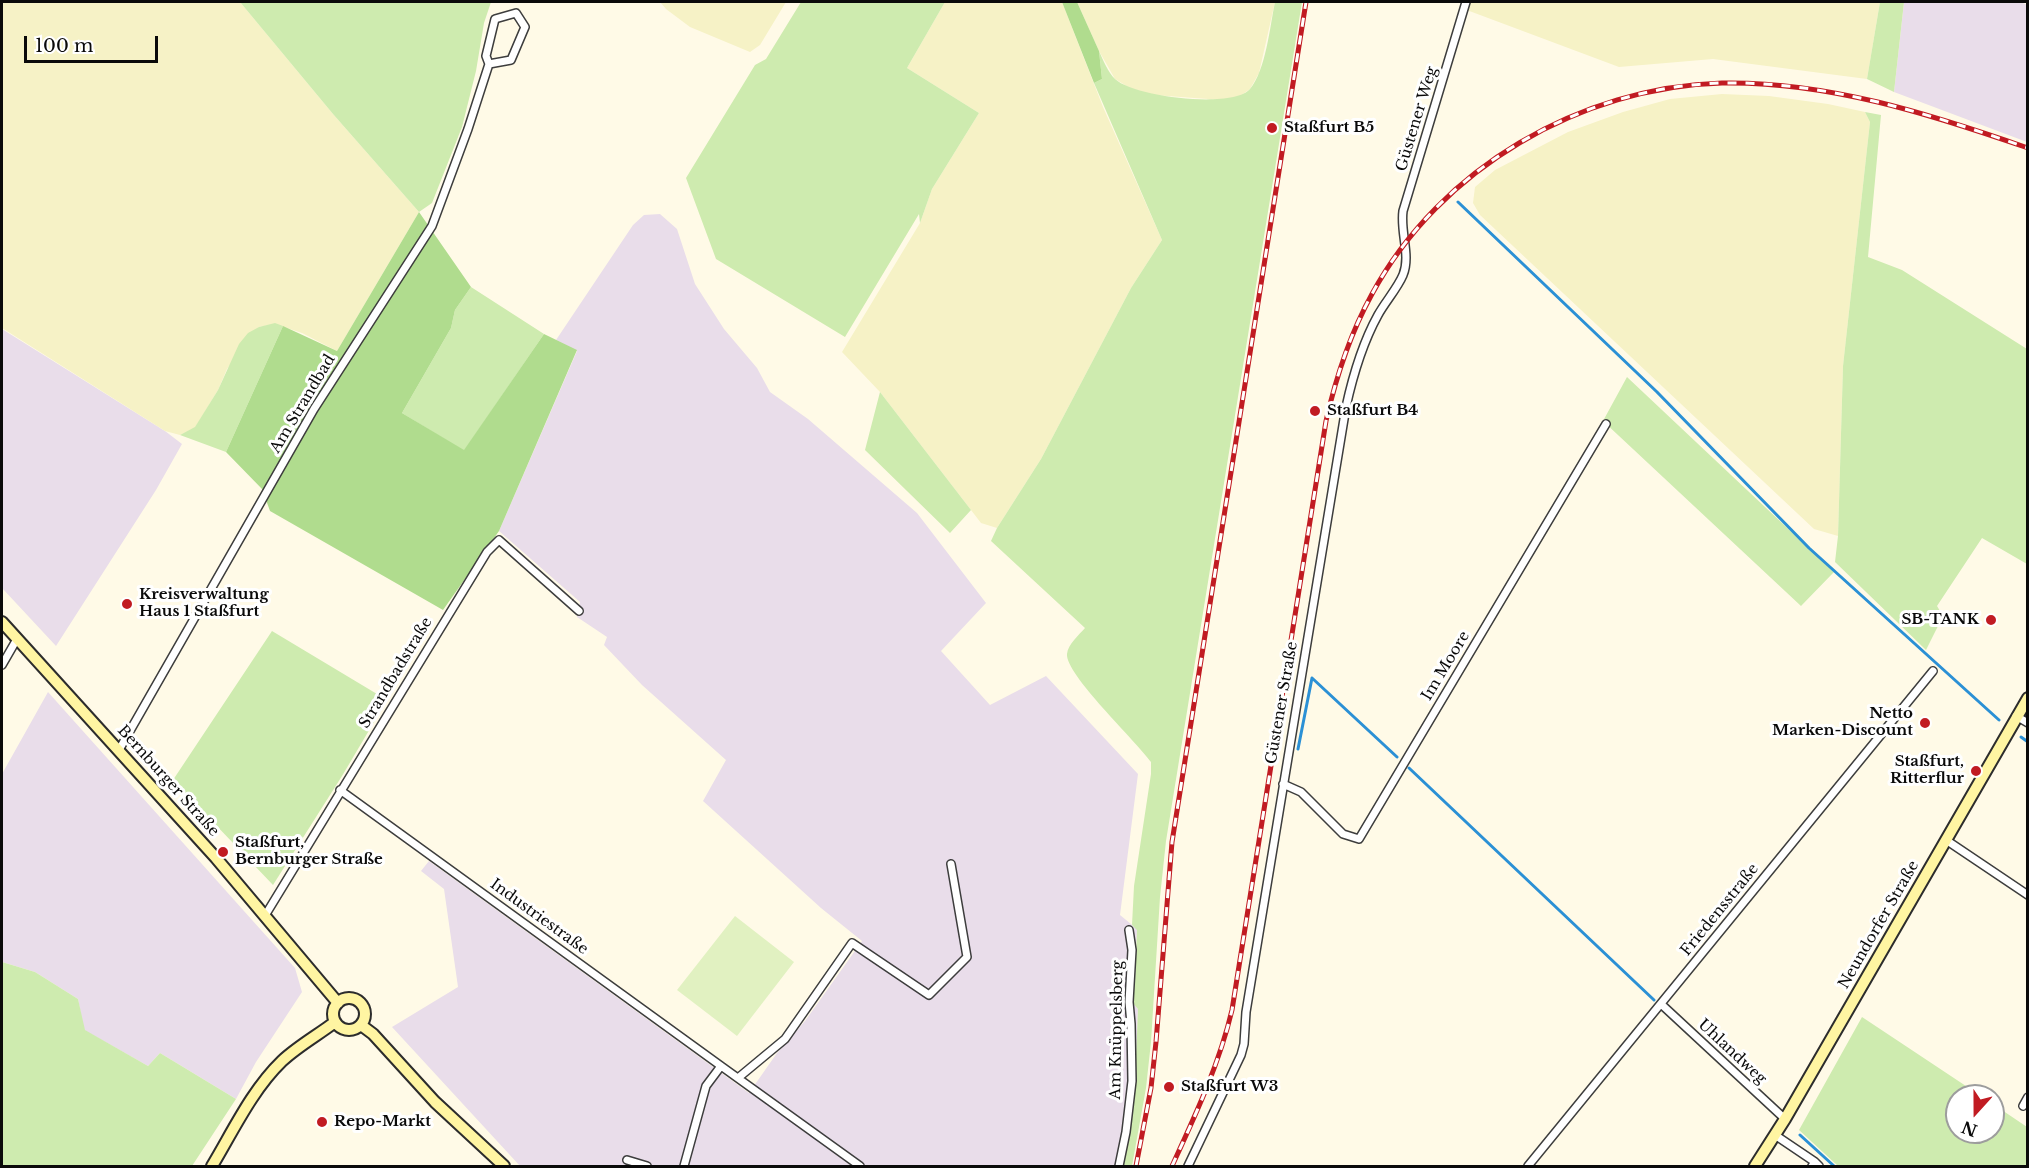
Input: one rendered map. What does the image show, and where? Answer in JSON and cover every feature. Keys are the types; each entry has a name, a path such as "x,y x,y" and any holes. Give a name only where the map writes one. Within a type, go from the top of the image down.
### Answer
{"main road":[{"name":"Bernburger Straße","path":"2,622 266,914 338,1003"},
{"name":"Neundorfer Straße","path":"1755,1167 2028,698"},
{"path":"352,999 361,1004 364,1012 361,1025 347,1030 342,1029 335,1022 333,1010 338,1003 352,999"},
{"path":"212,1167 272,1072 283,1060 335,1022"},
{"path":"361,1025 373,1034 435,1102 504,1167"}],"street":[{"name":"Güstener Weg","path":"1405,244 1401,225 1403,211 1466,2"},
{"name":"Am Strandbad","path":"119,750 314,410 432,226 489,64 486,56 495,19 516,14 525,27 511,60 489,64"},
{"name":"Güstener Straße","path":"1188,1167 1241,1055 1247,1000 1282,784 1346,407 1354,372 1364,344 1378,315 1402,277 1406,262 1405,244"},
{"name":"Im Moore","path":"1282,784 1301,792 1343,834 1359,839 1606,424"},
{"name":"Strandbadstraße","path":"266,914 480,561 499,540 579,611"},
{"path":"2,665 17,639"},
{"name":"Friedensstraße","path":"1528,1167 1933,670"},
{"path":"2016,716 2028,723"},
{"name":"Industriestraße","path":"340,790 860,1167"},
{"path":"1946,840 2028,895"},
{"path":"738,1078 785,1039 852,943 929,995 967,957 951,864"},
{"name":"Am Knüppelsberg","path":"1119,1167 1132,1081 1129,1002 1132,950 1129,930"},
{"name":"Uhlandweg","path":"1661,1004 1785,1119"},
{"path":"684,1167 706,1086 721,1066"},
{"path":"2023,1106 2028,1097"},
{"path":"1775,1136 1815,1165"},
{"path":"627,1160 647,1167"}],"shaded area":[{"path":"2,2 240,2 333,114 419,212 337,351 302,333 275,324 259,327 227,369 218,390 195,428 180,435 165,431 2,328"},
{"path":"660,2 786,2 760,45 750,52 690,27"},
{"path":"945,2 1062,2 1103,107 1162,240 1131,288 1041,459 997,528 981,523 880,392 842,352 920,223 932,189 979,113 907,68"},
{"path":"1077,2 1275,2 1259,73 1250,89 1239,97 1222,100 1153,95 1130,88 1115,79 1099,51"},
{"path":"1466,2 1880,2 1867,79 1713,59 1619,67 1464,9"},
{"path":"1904,2 2021,2 2027,5 2027,142 1894,92"},
{"path":"1722,94 1769,96 1828,104 1865,112 1870,122 1843,366 1838,536 1814,529 1480,215 1473,203 1475,187 1495,170 1568,132 1623,112 1670,99"},
{"path":"660,214 677,229 695,284 724,329 757,368 770,392 808,419 917,513 986,603 941,651 990,705 1046,676 1138,774 1120,915 1137,929 1135,985 1131,1001 1138,1009 1136,1081 1131,1131 1123,1166 520,1166 392,1027 458,987 444,889 421,871 429,861 749,1093 777,1053 805,1021 862,941 821,908 703,801 726,760 642,685 604,645 607,637 577,617 580,602 499,531 577,351 556,340 633,225 644,215"},
{"path":"2,329 165,431 182,444 156,490 56,646 2,588"},
{"path":"48,692 295,968 302,992 256,1062 236,1099 160,1053 148,1066 84,1030 78,999 35,972 2,962 2,774"}],"green space":[{"path":"240,2 491,2 484,23 476,71 462,127 432,203 419,212 333,114"},
{"path":"801,2 945,2 907,68 979,113 932,189 920,223 919,214 845,337 716,259 686,178 755,65 766,59"},
{"path":"1062,2 1077,2 1099,51 1102,79 1094,83"},
{"path":"1275,2 1302,2 1166,841 1146,1088 1132,1166 1123,1166 1132,1107 1138,1009 1131,1001 1135,985 1137,930 1132,925 1134,886 1151,762 1089,692 1069,664 1067,654 1069,647 1085,628 991,541 1041,459 1131,288 1162,240 1094,83 1102,79 1099,51 1115,79 1142,91 1205,99 1240,95 1250,89 1260,71"},
{"path":"1880,2 1904,2 1894,92 1867,79"},
{"path":"1865,112 1881,115 1868,257 1902,270 2027,349 2027,564 1982,538 1937,606 1943,616 1926,650 1835,562 1838,536 1843,366 1870,122"},
{"path":"419,212 471,287 455,310 451,328 402,413 464,450 544,334 577,350 499,531 443,610 270,511 262,489 226,452 283,326 337,351"},
{"path":"471,287 544,334 464,451 402,413 451,328 455,310"},
{"path":"275,323 283,326 226,452 180,435 195,427 218,390 239,344 248,333 259,327"},
{"path":"1627,377 1834,572 1801,606 1603,421"},
{"path":"880,392 971,510 950,533 865,450"},
{"path":"272,631 387,700 273,885 173,780"},
{"path":"735,916 794,962 737,1036 677,990"},
{"path":"2,962 35,972 78,999 85,1030 148,1066 160,1053 236,1099 192,1166 2,1166"},
{"path":"1862,1017 1963,1084 1945,1084 1945,1144 2005,1144 2005,1112 2027,1127 2027,1166 1838,1166 1799,1130"}],"waterway":[{"path":"1458,202 1657,392 1809,548 1999,720"},
{"path":"1298,749 1312,678 1397,757"},
{"path":"2021,737 2028,742"},
{"path":"1409,768 1654,1000"},
{"path":"1800,1135 1834,1166"}],"railway":[{"path":"1136,1166 1151,1088 1172,842 1306,2"},
{"path":"1172,1166 1198,1109 1232,1010 1326,421 1344,356 1357,325 1372,294 1401,249 1436,208 1475,173 1520,143 1567,118 1617,100 1669,88 1722,83 1761,84 1839,94 1916,112 2028,148"}],"place":[{"name":"Staßfurt B5","path":"1272,128"},
{"name":"Staßfurt B4","path":"1315,411"},
{"name":"Kreisverwaltung Haus 1 Staßfurt","path":"127,604"},
{"name":"SB-TANK","path":"1991,620"},
{"name":"Netto Marken-Discount","path":"1925,723"},
{"name":"Staßfurt, Ritterflur","path":"1976,771"},
{"name":"Staßfurt, Bernburger Straße","path":"223,852"},
{"name":"Staßfurt W3","path":"1169,1087"},
{"name":"Repo-Markt","path":"322,1122"}]}
